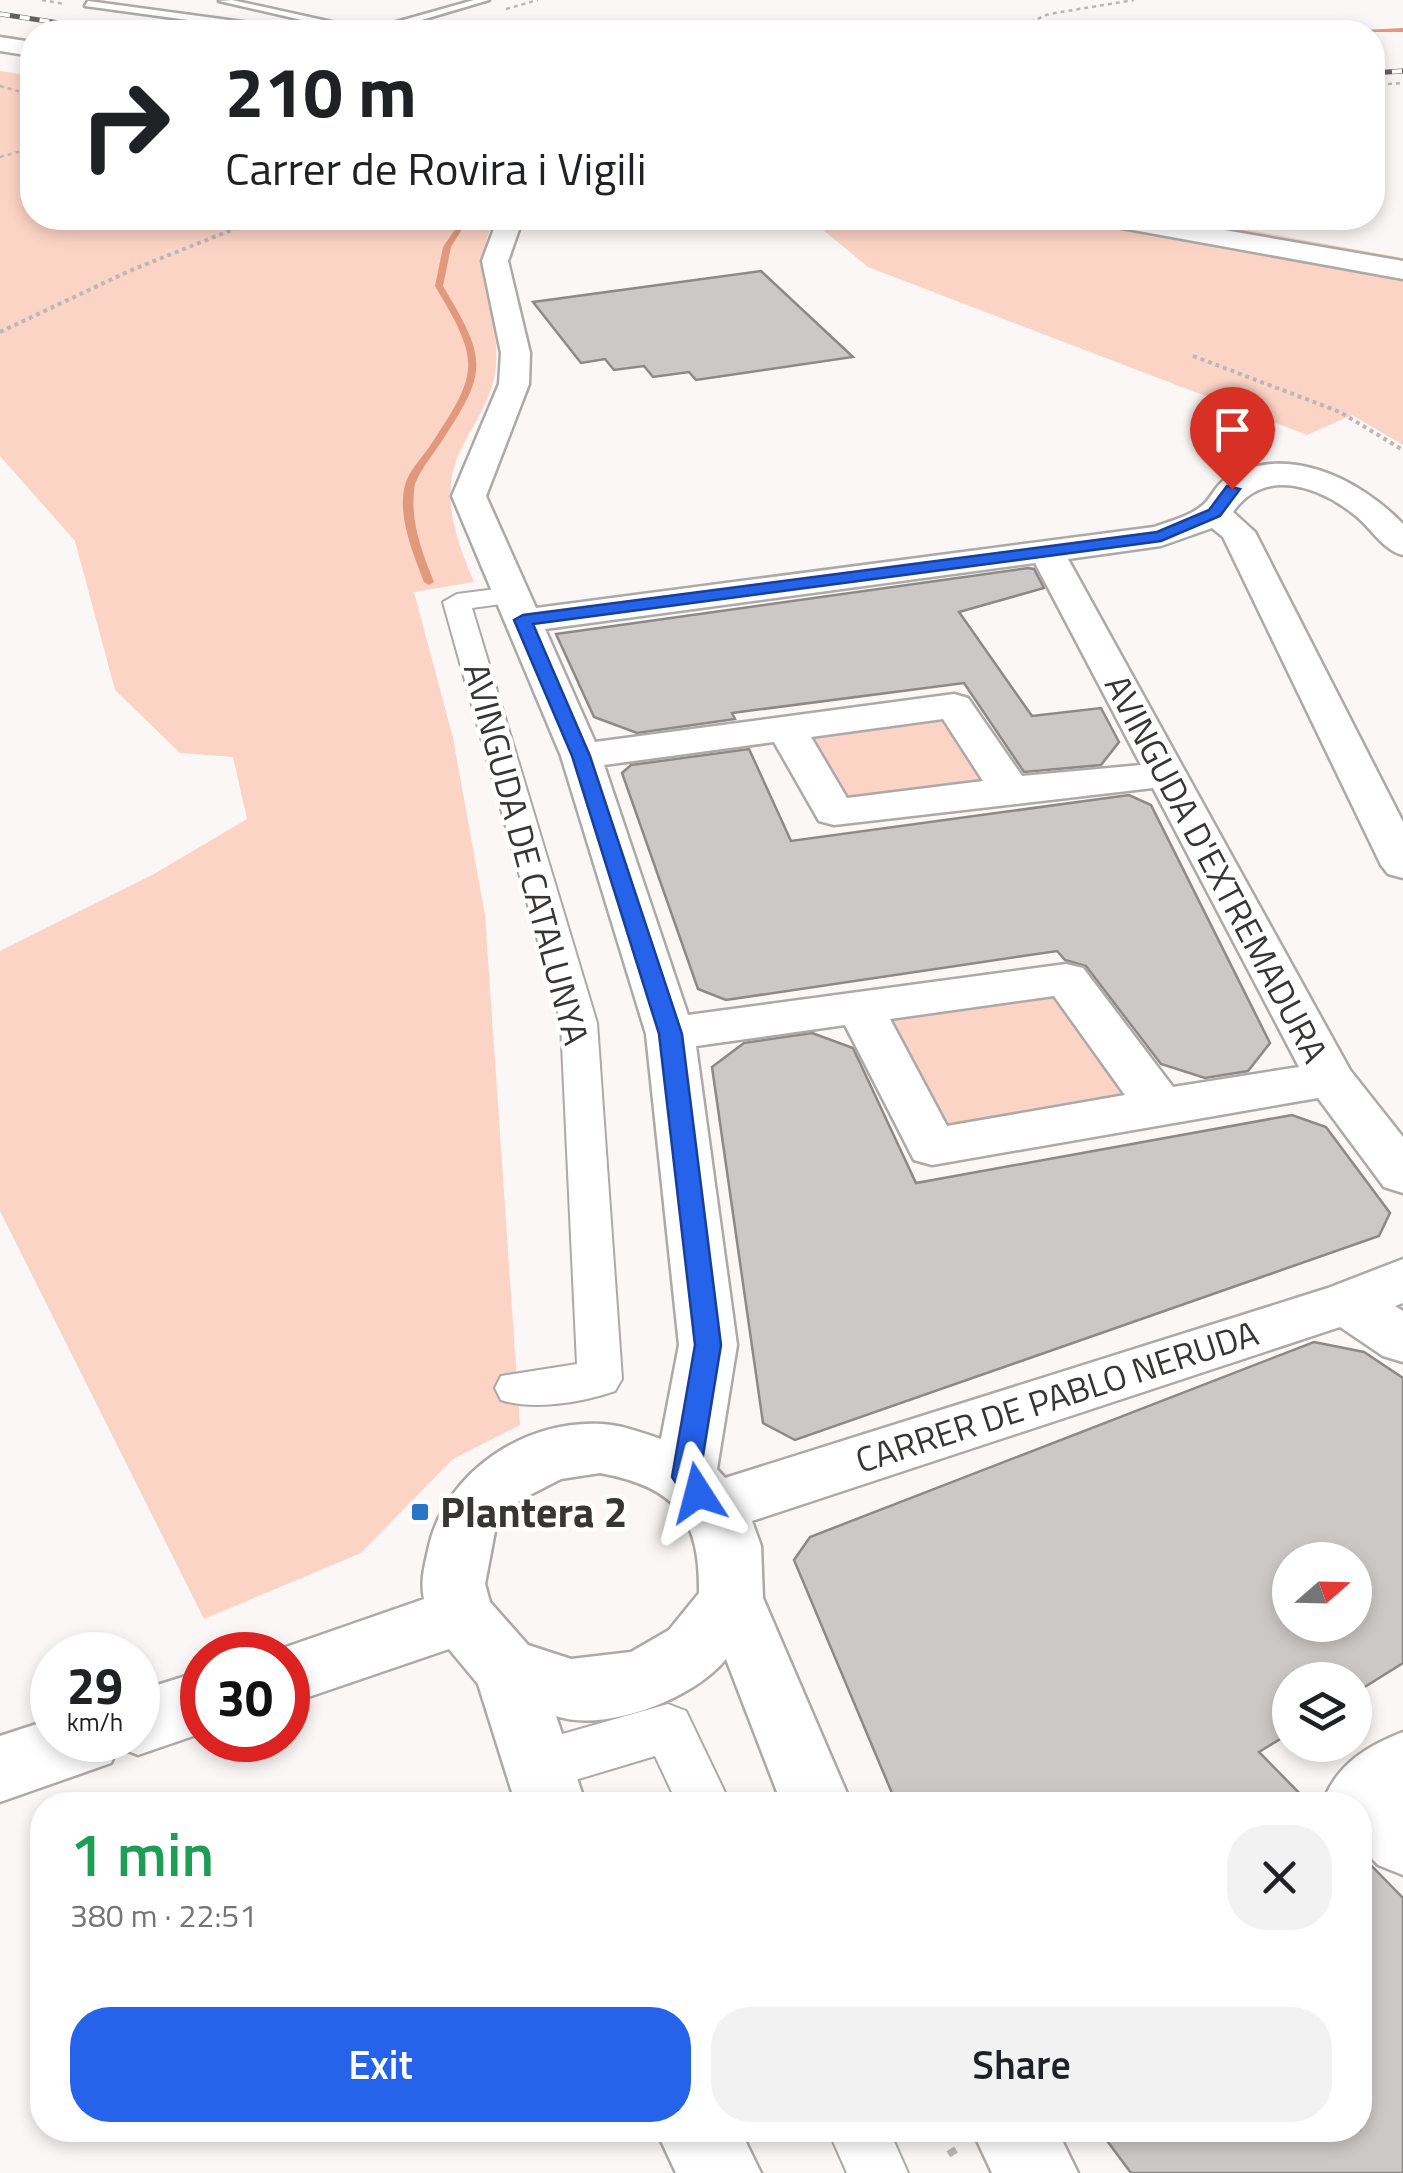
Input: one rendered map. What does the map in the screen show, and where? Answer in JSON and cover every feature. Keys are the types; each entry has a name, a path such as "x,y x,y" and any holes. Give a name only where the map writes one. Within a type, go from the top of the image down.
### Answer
{"street":[{"name":"AVINGUDA DE CATALUNYA","path":"506,230 495,261 515,332 516,370 508,411 482,458 469,496 581,756 670,1034 708,1345 698,1493"},
{"path":"1179,230 1403,270"},
{"path":"518,608 1047,552 1161,536 1214,513 1232,489 1264,475 1325,480 1360,498 1403,545"},
{"path":"1214,513 1238,532 1403,865"},
{"name":"AVINGUDA D'EXTREMADURA","path":"1047,552 1330,1079 1403,1174"},
{"name":"AVINGUDA DE CATALUNYA","path":"517,1388 600,1379 579,1023 457,602 518,608"},
{"path":"581,756 954,706 1010,790"},
{"path":"786,729 834,812 1164,774"},
{"path":"670,1034 1066,979 1160,1106"},
{"path":"860,1010 932,1146 1330,1079"},
{"name":"CARRER DE PABLO NERUDA","path":"698,1493 1346,1303 1403,1280"},
{"path":"1346,1303 1403,1340"},
{"path":"542,1781 506,1668 461,1616 453,1584 466,1522 498,1482 551,1455 600,1448 638,1453 698,1493 728,1538 731,1602 752,1641 812,1792"},
{"path":"506,1668 571,1690 642,1682 692,1650 731,1602"},
{"path":"310,1667 461,1616"},
{"path":"542,1781 552,1762 668,1728 698,1792"},
{"path":"0,1769 30,1759"},
{"path":"1367,1792 1403,1765"},
{"path":"1372,1809 1403,1840"},
{"path":"703,2142 720,2173"},
{"path":"864,2142 878,2173"},
{"path":"1019,2142 1038,2173"}],"lane":[{"path":"170,16 225,0 314,20"},
{"path":"412,20 484,0"},
{"path":"88,4 201,20"}],"path":[{"path":"1035,20 1049,14 1134,0"},
{"path":"0,332 127,272 231,230"},
{"path":"1193,356 1340,412 1403,450"}],"shaded area":[{"path":"0,71 20,74 20,230 491,230 484,273 496,346 494,379 458,456 451,488 453,521 474,582 414,592 453,738 485,915 520,1425 453,1459 361,1553 204,1619 0,1211 0,951 154,874 247,819 233,757 180,753 115,690 75,541 0,456"},
{"path":"823,230 1249,230 1403,258 1403,445 1352,415 1307,435 868,267"},
{"path":"958,712 1010,790 837,814 786,729"},
{"path":"1066,979 1160,1106 932,1147 861,1010"}],"building":[{"path":"761,271 853,357 696,380 689,372 653,377 644,366 614,370 605,359 581,363 533,302"},
{"path":"1034,569 1044,588 959,612 1032,716 1101,708 1119,742 1101,765 1024,772 964,683 732,713 735,719 637,733 594,717 556,634"},
{"path":"749,749 791,841 1129,795 1151,805 1270,1043 1248,1071 1205,1078 1161,1064 1086,966 1065,960 1057,951 726,1000 698,989 622,773 631,765"},
{"path":"812,1033 853,1048 916,1183 1292,1115 1326,1127 1390,1213 1379,1236 795,1440 763,1423 712,1067 744,1043"},
{"path":"1314,1342 1364,1352 1403,1378 1403,1663 1372,1682 1372,1662 1272,1662 1272,1744 1259,1752 1298,1792 892,1792 794,1560 810,1537"},
{"path":"1372,1866 1403,1898 1403,2173 1131,2173 1108,2142 1372,2142"}],"waterway":[{"path":"1385,31 1403,30"},
{"path":"429,582 412,534 408,496 414,476 461,405 473,371 467,336 439,286 447,247 458,230"}],"railway":[{"path":"0,14 39,20"},
{"path":"1385,72 1403,71"}],"place":[{"name":"Plantera 2","path":"420,1512"}],"route":[{"path":"698,1493 686,1477 708,1345 670,1034 581,756 523,620 1161,536 1214,513 1232,489"}]}
